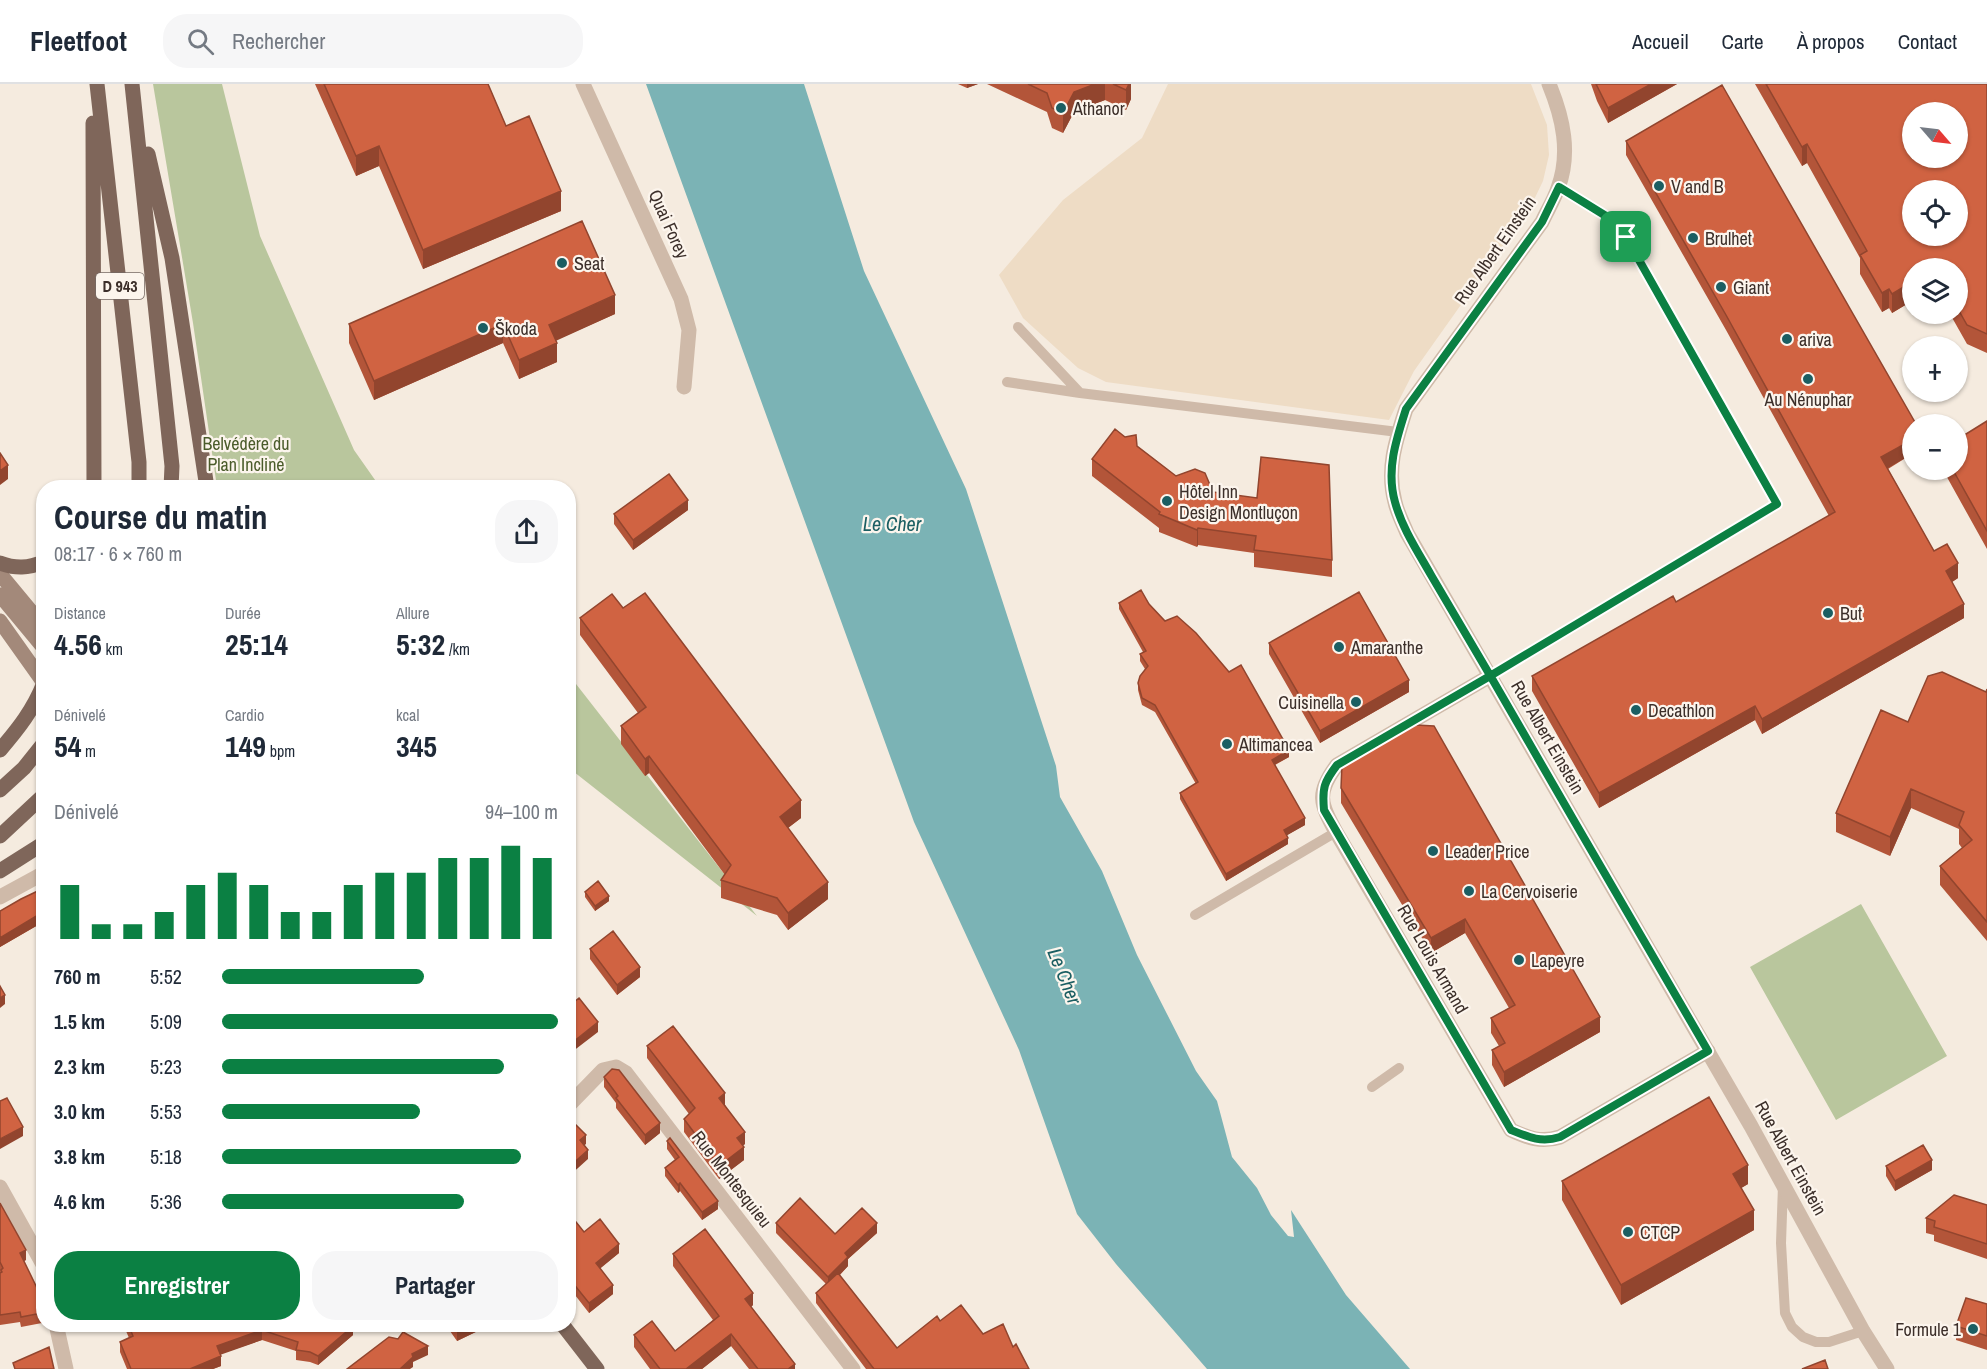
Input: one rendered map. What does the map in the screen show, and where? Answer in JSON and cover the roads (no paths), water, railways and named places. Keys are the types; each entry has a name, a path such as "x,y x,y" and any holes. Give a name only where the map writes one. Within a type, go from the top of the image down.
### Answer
{"main road":[{"path":"94,84 94,480"},
{"name":"D 943","path":"94,84 139,462 139,480"},
{"path":"132,87 172,258 206,480"},
{"name":"D 943","path":"132,87 172,466 171,480"},
{"path":"0,563 14,568 36,565"},
{"path":"0,574 36,617"},
{"path":"0,595 36,638"},
{"path":"0,621 36,672"},
{"path":"0,750 36,708"},
{"path":"0,790 24,768 36,753"},
{"path":"0,836 36,802"},
{"path":"0,872 36,848"},
{"path":"568,1332 597,1369"}],"street":[{"name":"Quai Forey","path":"584,84 681,299 689,330 684,387"},
{"name":"Rue Albert Einstein","path":"1549,84 1564,128 1565,156 1559,187 1542,222 1406,409 1395,442 1390,472 1395,502 1407,533 1708,1051 1887,1369"},
{"name":"Rue Louis Armand","path":"1490,676 1337,765 1326,779 1322,792 1324,810 1336,832 1511,1130 1528,1138 1547,1141 1560,1137 1708,1051"},
{"path":"0,897 36,877"},
{"name":"Rue Montesquieu","path":"576,1098 603,1070 615,1067 626,1073 853,1369"},
{"path":"0,1186 36,1251"},
{"path":"58,1332 66,1369"}],"lane":[{"path":"1490,676 1777,504 1626,237 1606,216 1559,187"},
{"path":"1018,327 1080,393"},
{"path":"1007,382 1398,432"},
{"path":"1195,915 1336,832"},
{"path":"1372,1087 1399,1068"},
{"path":"1783,1185 1781,1243 1785,1313 1792,1327 1803,1337 1816,1342 1829,1342 1863,1330"}],"water":[{"name":"Le Cher","path":"646,84 804,84 864,271 966,489 1056,766 1060,797 1102,871 1137,955 1196,1071 1217,1101 1232,1157 1257,1188 1271,1215 1288,1236 1294,1237 1291,1210 1346,1295 1410,1369 1207,1369 1116,1264 1077,1214 1019,1050 914,822"}],"place":[{"name":"Athanor","path":"1061,108"},
{"name":"V and B","path":"1659,186"},
{"name":"Brulhet","path":"1693,238"},
{"name":"Seat","path":"562,263"},
{"name":"Giant","path":"1721,287"},
{"name":"Škoda","path":"483,328"},
{"name":"ariva","path":"1787,339"},
{"name":"Au Nénuphar","path":"1808,379"},
{"name":"Hôtel Inn Design Montluçon","path":"1167,501"},
{"name":"But","path":"1828,613"},
{"name":"Amaranthe","path":"1339,647"},
{"name":"Cuisinella","path":"1356,702"},
{"name":"Decathlon","path":"1636,710"},
{"name":"Altimancea","path":"1227,744"},
{"name":"Leader Price","path":"1433,851"},
{"name":"La Cervoiserie","path":"1469,891"},
{"name":"Lapeyre","path":"1519,960"},
{"name":"CTCP","path":"1628,1232"},
{"name":"Formule 1","path":"1973,1329"}],"park label":[{"name":"Belvédère du Plan Incliné","path":"246,454"}]}
